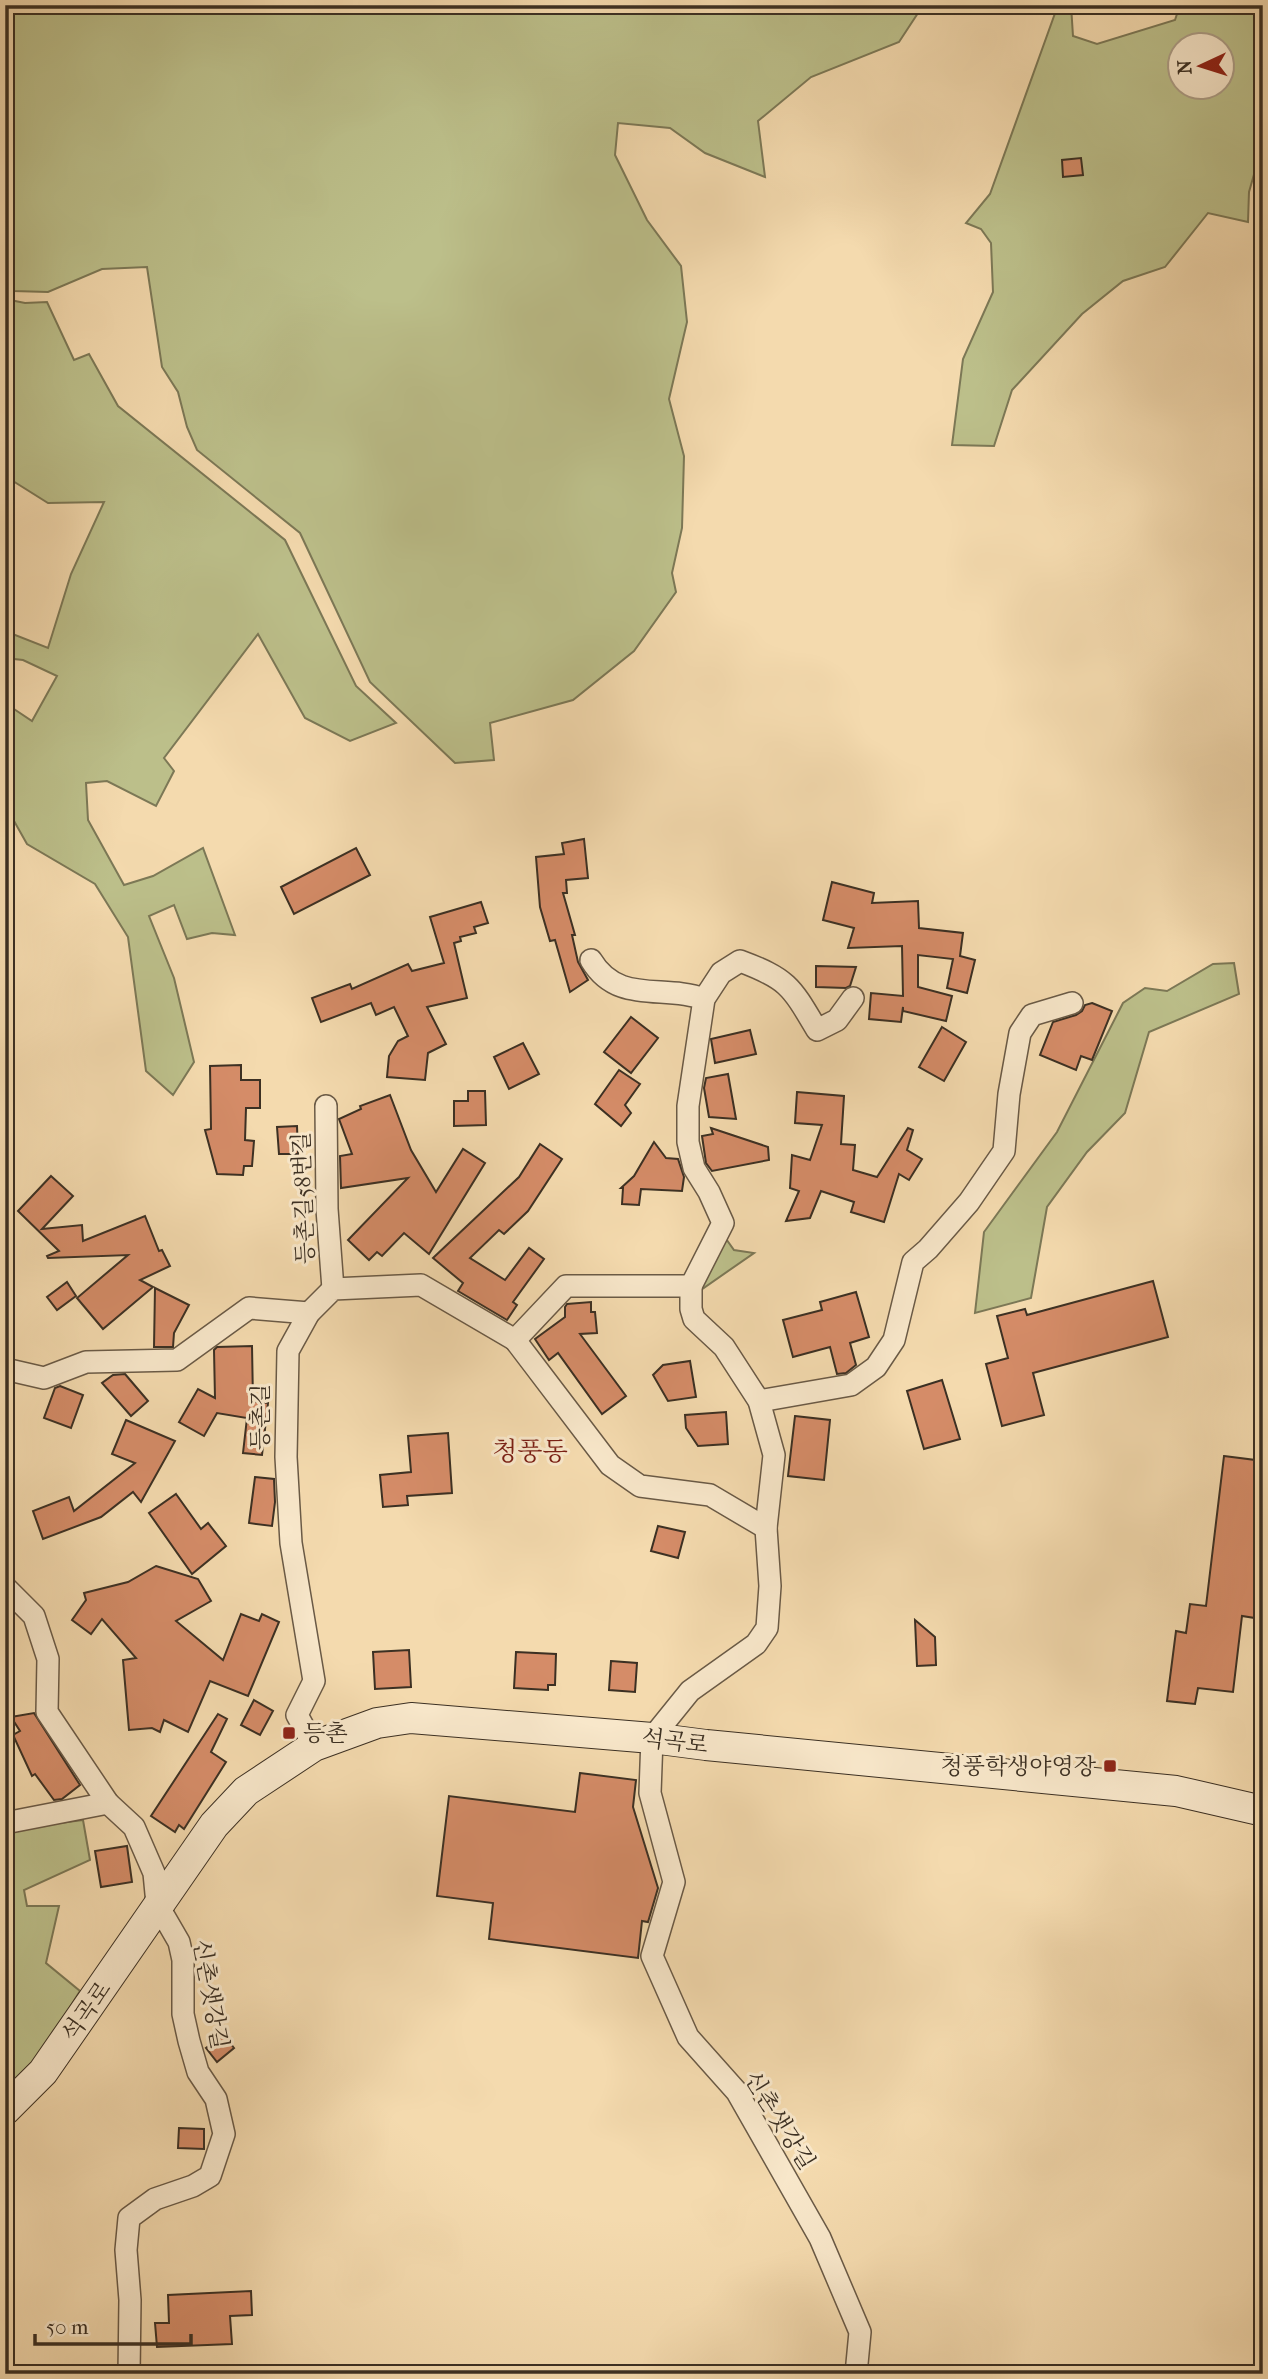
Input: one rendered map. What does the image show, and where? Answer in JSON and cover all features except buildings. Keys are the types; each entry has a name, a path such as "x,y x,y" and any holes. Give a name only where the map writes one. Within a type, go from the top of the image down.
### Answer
{"street":[{"path":"591,960 599,973 622,988 644,992 687,993 704,999"},
{"path":"652,1738 690,1690 756,1644 766,1628 770,1586 766,1528 774,1455 759,1401 723,1348 694,1319 691,1309 691,1286 723,1223 694,1168 688,1142 688,1106 704,999 721,973 740,961 774,974 795,993 817,1030 838,1020 853,998"},
{"path":"759,1401 851,1385 876,1367 894,1340 913,1262 969,1202 1004,1151 1009,1094 1020,1033 1032,1015 1072,1003"},
{"name":"등촌길58번길","path":"326,1106 327,1209 333,1289"},
{"path":"333,1289 422,1285 515,1340 610,1465 640,1486 710,1495 766,1528"},
{"path":"515,1340 566,1286 691,1286"},
{"name":"등촌길","path":"314,1746 297,1715 314,1681 290,1543 286,1432 288,1350 309,1313 333,1289"},
{"path":"5,1369 44,1378 86,1362 177,1360 249,1308 309,1313"},
{"path":"5,1587 34,1616 48,1659 47,1712 108,1803 134,1827 154,1873 157,1904"},
{"name":"석곡로","path":"5,2110 43,2072 214,1825 246,1791 314,1746 377,1723 411,1718 652,1738 1176,1791 1263,1811"},
{"name":"신촌샛강길","path":"652,1738 650,1793 674,1882 652,1956 688,2037 737,2092 820,2238 860,2332 856,2374"},
{"path":"5,1823 108,1803"},
{"name":"신촌샛강길","path":"129,2374 130,2300 126,2250 130,2217 155,2199 193,2186 211,2176 224,2134 216,2099 198,2072 189,2041 183,2014 183,1960 179,1942 157,1904"}],"green space":[{"path":"5,5 920,5 920,10 899,42 811,77 758,121 765,177 705,153 670,128 618,123 615,155 647,220 681,266 687,322 669,399 684,456 682,528 672,573 676,592 634,651 573,700 490,723 494,760 455,763 370,682 300,533 197,450 187,427 178,392 162,367 147,267 102,269 48,292 13,291 5,285"},
{"path":"1058,5 1071,5 1073,36 1097,44 1175,20 1180,5 1263,5 1263,143 1249,192 1248,222 1208,213 1165,267 1123,281 1082,314 1012,390 994,446 952,445 963,359 993,292 991,243 981,229 966,223 990,194"},
{"path":"5,299 25,303 47,302 74,360 89,354 118,406 285,540 356,686 396,723 350,741 305,718 258,634 164,758 174,771 156,806 107,781 86,783 88,820 124,885 153,876 203,848 235,935 212,933 187,939 174,905 149,916 174,978 194,1062 173,1095 146,1071 128,937 95,884 27,844 5,805 5,767 10,755 5,741 5,703 32,721 57,676 23,660 5,658 5,631 48,648 71,574 104,502 48,503 5,476"},
{"path":"1234,963 1239,994 1149,1032 1125,1113 1087,1152 1047,1207 1031,1298 975,1313 984,1232 1057,1132 1123,1003 1145,988 1167,991 1213,964"},
{"path":"724,1236 734,1250 754,1253 698,1292"},
{"path":"83,1820 90,1860 24,1890 27,1906 59,1906 46,1963 80,1991 37,2057 5,2090 5,1830"}],"place":[{"name":"등촌","path":"289,1733"},
{"name":"청풍학생야영장","path":"1110,1766"}],"district":[{"name":"청풍동","path":"530,1451"}]}
